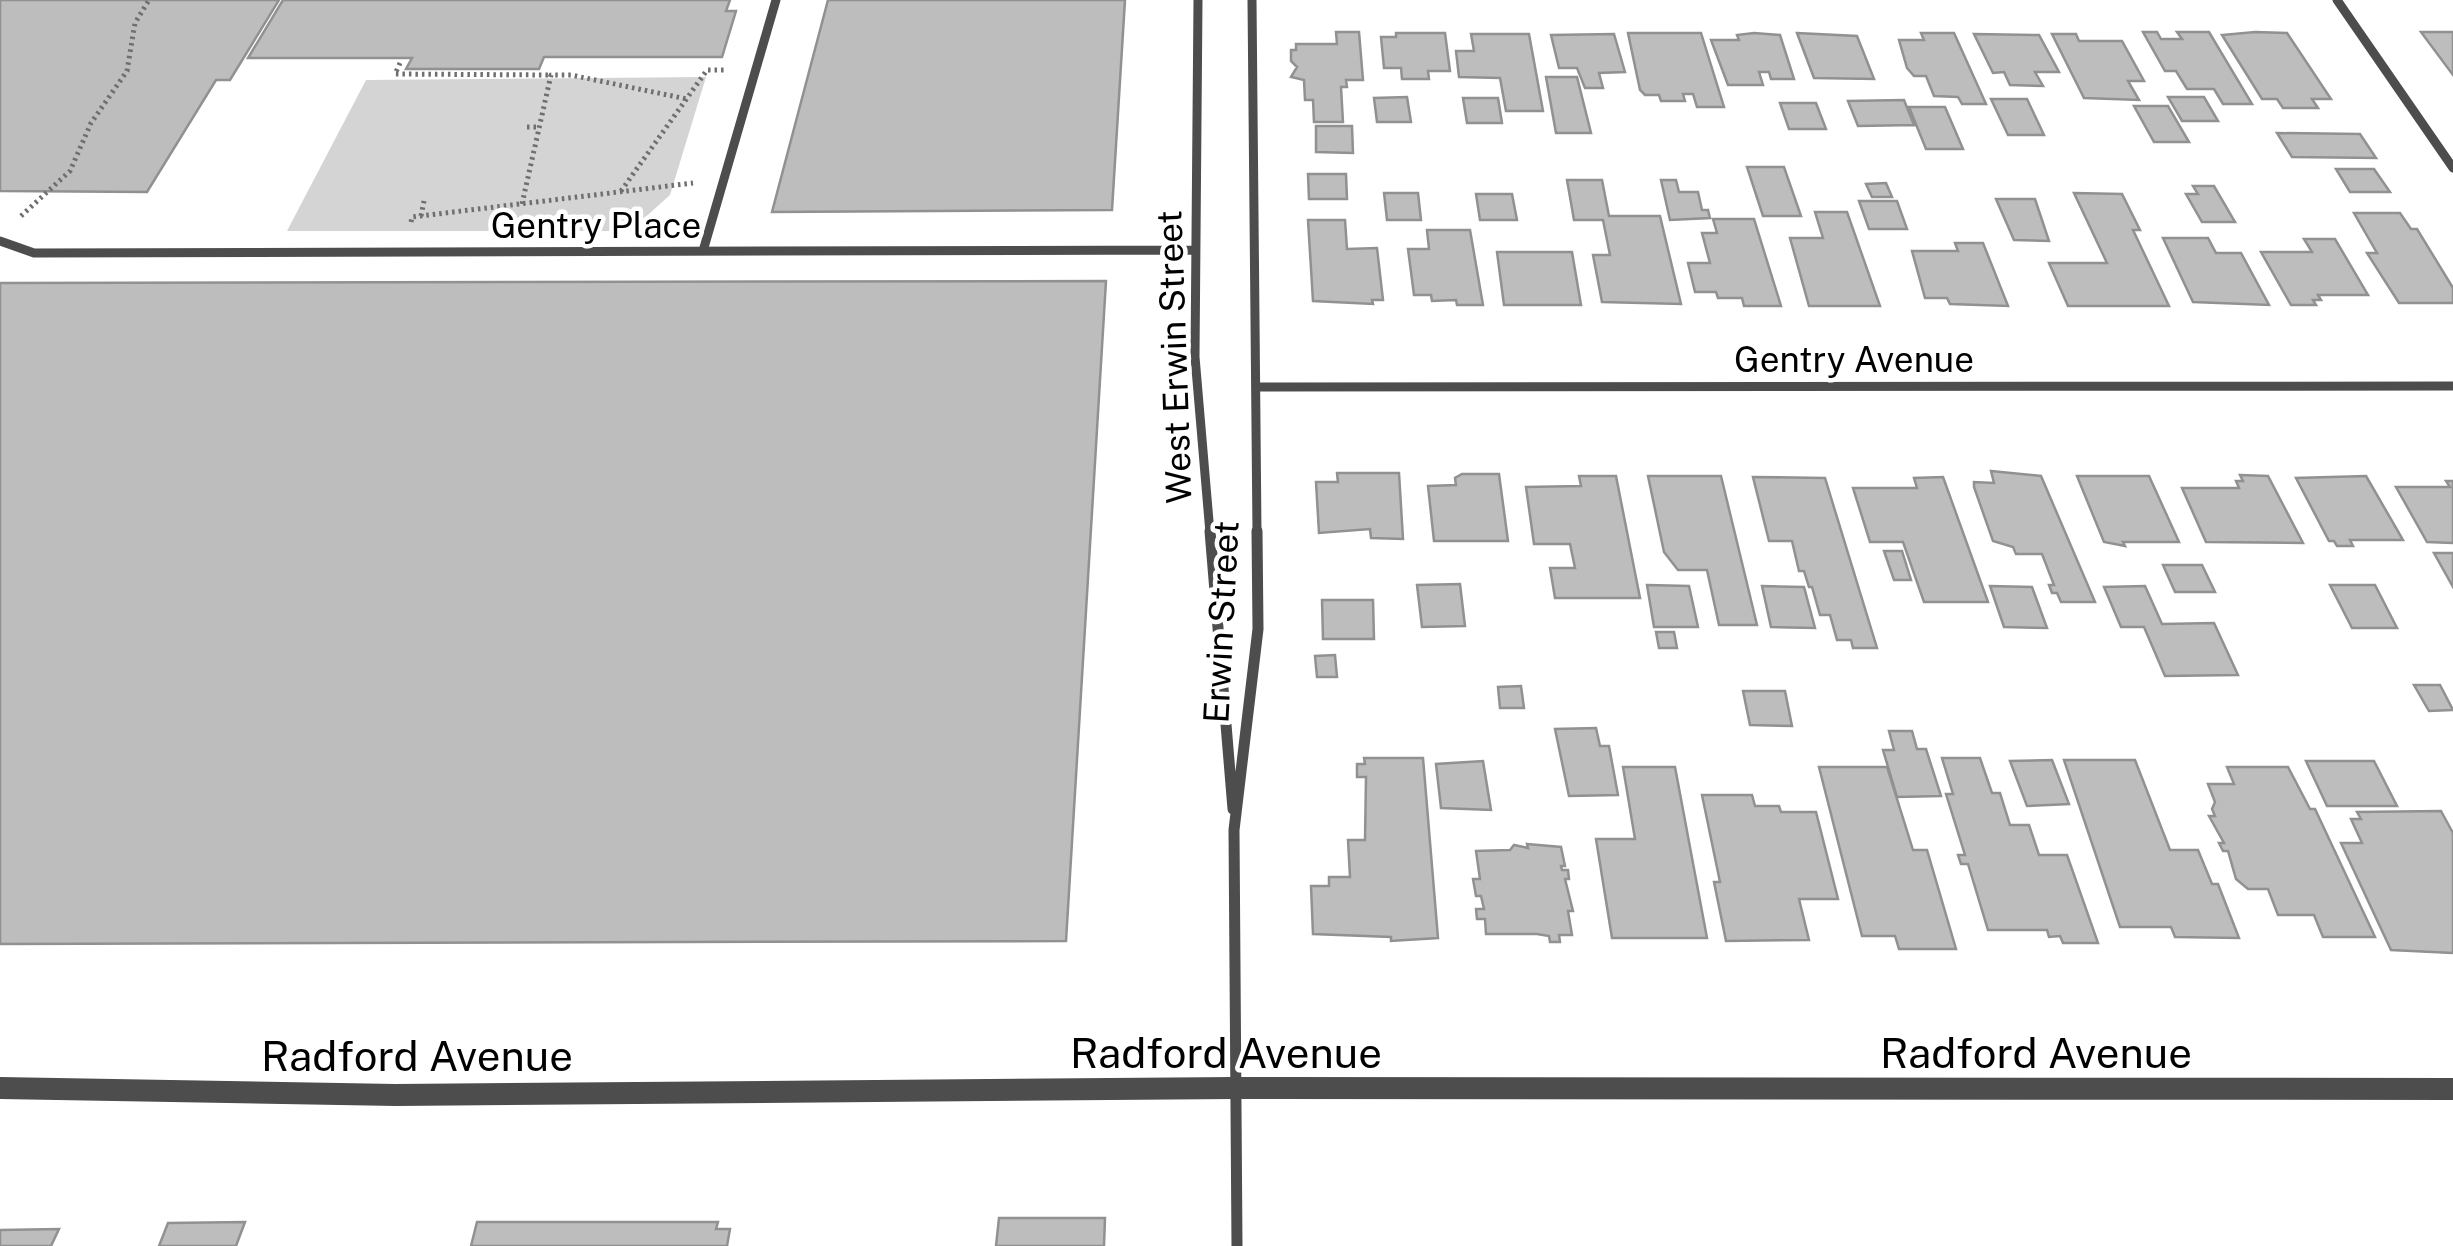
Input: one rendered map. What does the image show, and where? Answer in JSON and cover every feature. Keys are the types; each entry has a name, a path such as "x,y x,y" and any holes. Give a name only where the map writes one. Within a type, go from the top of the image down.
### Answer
{"street":[{"path":"703,252 776,0"},
{"name":"West Erwin Street","path":"1198,0 1195,357 1234,830"},
{"name":"Erwin Street","path":"1237,1246 1234,830 1258,629 1252,0"},
{"path":"2336,0 2453,168"},
{"name":"Gentry Place","path":"0,241 34,254 1194,250"},
{"name":"Gentry Avenue","path":"1256,387 2453,386"},
{"name":"Radford Avenue","path":"0,1088 396,1094 1234,1088 2453,1090"}],"path":[{"path":"18,218 46,197 70,171 91,123 128,71 135,24 149,0"},
{"path":"400,63 395,74 571,75 686,98"},
{"path":"621,192 706,70 756,70"},
{"path":"522,204 551,75"},
{"path":"527,127 540,126"},
{"path":"404,253 412,217 724,180"},
{"path":"421,216 424,201"}],"shaded area":[{"path":"706,77 670,195 630,231 287,231 366,80"}],"building":[{"path":"0,0 279,0 230,80 216,80 147,192 0,191"},
{"path":"283,0 730,0 726,11 736,11 722,57 544,57 539,69 406,69 412,58 248,58"},
{"path":"828,0 1125,0 1112,210 772,212"},
{"path":"1336,32 1359,32 1363,80 1346,80 1347,87 1341,87 1343,122 1314,122 1313,100 1305,100 1304,80 1291,77 1297,67 1291,61 1291,50 1296,50 1296,44 1337,44"},
{"path":"2143,32 2157,32 2161,39 2182,39 2177,32 2209,32 2252,104 2223,104 2214,89 2187,89 2176,71 2165,71"},
{"path":"2421,32 2453,32 2453,75"},
{"path":"1396,33 1445,33 1450,71 1428,71 1429,79 1402,79 1401,68 1384,68 1381,37 1396,37"},
{"path":"1628,33 1701,33 1724,107 1697,107 1693,94 1683,94 1685,101 1661,101 1659,95 1645,95 1640,90"},
{"path":"1797,33 1857,36 1874,79 1814,78"},
{"path":"1921,33 1954,33 1986,104 1962,104 1958,97 1934,96 1926,76 1914,76 1907,68 1899,40 1924,40"},
{"path":"2287,33 2331,99 2312,99 2318,108 2283,108 2277,99 2262,99 2222,35"},
{"path":"1471,34 1529,34 1543,111 1506,111 1500,78 1459,77 1456,51 1474,51"},
{"path":"1614,34 1625,72 1599,73 1603,88 1585,88 1577,68 1559,68 1551,35"},
{"path":"1974,34 2039,35 2059,72 2035,72 2043,86 2010,85 2004,72 1993,73"},
{"path":"2052,34 2076,34 2079,41 2122,41 2144,81 2128,81 2139,100 2084,98"},
{"path":"1737,35 1780,35 1794,79 1771,79 1769,72 1759,72 1763,85 1728,85 1711,40 1739,40"},
{"path":"1546,77 1577,77 1591,133 1556,133"},
{"path":"1407,97 1411,122 1377,122 1374,98"},
{"path":"2168,97 2204,97 2218,121 2182,121"},
{"path":"1463,98 1498,98 1502,123 1467,123"},
{"path":"1991,99 2027,99 2044,135 2008,135"},
{"path":"1904,100 1914,125 1858,126 1848,101"},
{"path":"1780,103 1816,103 1826,129 1789,129"},
{"path":"2134,106 2168,106 2189,142 2154,142"},
{"path":"1909,107 1945,107 1963,149 1926,149"},
{"path":"1316,126 1352,126 1353,153 1316,152"},
{"path":"2277,133 2360,134 2376,158 2292,157"},
{"path":"1747,167 1784,167 1801,216 1763,216"},
{"path":"2336,169 2374,169 2390,192 2350,192"},
{"path":"1308,174 1346,174 1347,199 1309,199"},
{"path":"1567,180 1602,180 1609,216 1660,216 1681,304 1602,302 1593,255 1610,255 1603,220 1574,220"},
{"path":"1661,180 1676,180 1679,192 1698,192 1702,210 1708,210 1710,218 1670,220"},
{"path":"1886,183 1892,197 1872,197 1866,184"},
{"path":"2193,186 2214,186 2235,222 2202,222 2186,194 2198,194"},
{"path":"1384,193 1418,193 1421,220 1387,220"},
{"path":"2074,193 2122,194 2140,230 2133,230 2169,306 2068,306 2049,263 2107,263"},
{"path":"1476,194 1512,194 1517,220 1480,220"},
{"path":"1996,199 2035,199 2049,241 2014,240"},
{"path":"1859,201 1897,201 1907,229 1869,229"},
{"path":"1815,212 1847,212 1880,306 1809,306 1790,238 1823,238"},
{"path":"2354,213 2400,213 2411,229 2417,229 2453,288 2453,303 2399,303 2367,253 2377,253"},
{"path":"1713,219 1754,219 1781,306 1744,306 1742,298 1718,298 1716,292 1695,292 1688,263 1710,263 1702,233 1717,233"},
{"path":"1308,220 1345,220 1347,249 1377,248 1383,300 1372,300 1373,304 1313,301"},
{"path":"1427,230 1470,230 1483,305 1457,305 1456,300 1432,301 1431,295 1414,295 1408,249 1429,249"},
{"path":"2163,238 2208,238 2216,253 2241,253 2269,305 2193,302"},
{"path":"2304,239 2335,239 2368,295 2318,295 2321,300 2313,300 2316,305 2291,305 2261,252 2312,252"},
{"path":"1955,243 1983,243 2008,306 1950,304 1947,298 1925,298 1912,251 1958,251"},
{"path":"1497,252 1572,252 1581,305 1504,305"},
{"path":"1106,281 1066,941 0,944 0,283"},
{"path":"1991,471 2041,476 2095,602 2061,602 2057,593 2052,593 2049,585 2054,585 2042,554 2016,554 2013,547 1993,541 1974,487 1974,482 1994,483"},
{"path":"1337,473 1399,473 1403,539 1371,538 1370,529 1319,533 1316,482 1338,482"},
{"path":"1462,474 1499,474 1508,541 1434,541 1428,486 1456,485 1455,478"},
{"path":"2240,475 2268,476 2303,543 2206,542 2182,488 2239,488 2236,481 2243,481"},
{"path":"1579,476 1616,476 1640,598 1555,598 1550,568 1575,568 1570,544 1534,544 1526,487 1581,486"},
{"path":"1648,476 1721,476 1757,625 1719,625 1707,570 1678,570 1664,552"},
{"path":"2077,476 2149,476 2179,542 2123,542 2125,546 2104,542"},
{"path":"2366,476 2403,540 2350,540 2353,546 2337,546 2329,541 2296,478"},
{"path":"1753,477 1825,478 1877,648 1853,648 1851,640 1837,640 1830,615 1820,615 1812,587 1804,571 1799,571 1792,541 1769,541"},
{"path":"1943,477 1988,602 1924,602 1903,542 1870,542 1853,488 1917,488 1914,478"},
{"path":"2446,481 2453,481 2453,543 2427,542 2396,487 2450,487"},
{"path":"1884,551 1902,551 1911,580 1894,580"},
{"path":"2434,553 2453,553 2453,587"},
{"path":"2163,565 2202,565 2215,592 2175,592"},
{"path":"1460,584 1465,626 1422,627 1417,585"},
{"path":"1647,585 1689,586 1698,627 1654,627"},
{"path":"2330,585 2375,585 2397,628 2352,628"},
{"path":"1762,586 1804,587 1815,628 1771,627"},
{"path":"1990,586 2032,587 2047,628 2004,627"},
{"path":"2145,586 2162,624 2214,623 2238,675 2165,676 2144,627 2121,627 2104,587"},
{"path":"1322,600 1373,600 1374,639 1323,639"},
{"path":"1656,632 1674,632 1677,648 1659,648"},
{"path":"1335,655 1337,677 1317,677 1315,656"},
{"path":"2414,685 2440,685 2453,710 2429,711"},
{"path":"1521,686 1524,708 1500,708 1498,687"},
{"path":"1743,691 1785,691 1792,726 1750,725"},
{"path":"1596,728 1600,746 1609,746 1618,795 1569,796 1555,729"},
{"path":"1889,731 1912,731 1917,749 1926,749 1941,796 1897,797 1883,750 1894,750"},
{"path":"1364,758 1423,758 1438,938 1391,941 1391,937 1313,934 1311,886 1329,886 1329,877 1350,877 1348,840 1365,840 1366,777 1357,777 1357,764 1365,764"},
{"path":"1942,758 1980,758 1992,793 2000,793 2010,825 2029,825 2039,855 2067,855 2098,943 2063,943 2060,936 2049,937 2047,930 1988,930 1968,864 1961,864 1958,855 1965,855 1946,794 1953,794"},
{"path":"2052,760 2069,804 2027,806 2010,761"},
{"path":"2064,760 2135,760 2170,850 2198,850 2212,884 2218,884 2239,938 2175,937 2171,927 2120,927"},
{"path":"1483,761 1491,810 1441,808 1436,764"},
{"path":"2306,761 2374,761 2397,806 2327,806"},
{"path":"1623,767 1675,767 1707,938 1612,938 1596,839 1635,839"},
{"path":"1819,767 1887,767 1913,850 1927,850 1956,949 1899,949 1895,936 1862,936"},
{"path":"2227,767 2288,767 2310,809 2315,809 2375,937 2323,937 2314,915 2278,915 2268,889 2248,889 2236,879 2228,851 2223,851 2219,843 2224,843 2209,816 2215,816 2215,802 2208,784 2234,784"},
{"path":"1702,795 1752,795 1755,806 1779,806 1781,812 1816,812 1838,899 1799,899 1809,940 1726,941 1714,882 1720,882"},
{"path":"2441,811 2453,833 2453,953 2391,950 2341,843 2362,843 2351,819 2361,819 2357,812"},
{"path":"1527,844 1561,847 1565,866 1561,866 1568,870 1569,879 1565,879 1573,911 1568,911 1572,935 1559,935 1560,942 1550,942 1549,936 1537,934 1486,934 1485,919 1477,919 1476,909 1484,909 1481,896 1476,896 1473,879 1480,879 1476,851 1510,850 1514,845 1528,848"},
{"path":"999,1218 1105,1218 1104,1246 996,1246"},
{"path":"245,1222 236,1246 159,1246 168,1223"},
{"path":"477,1222 718,1222 716,1229 730,1229 727,1246 471,1246"},
{"path":"59,1229 51,1246 0,1246 0,1230"}]}
